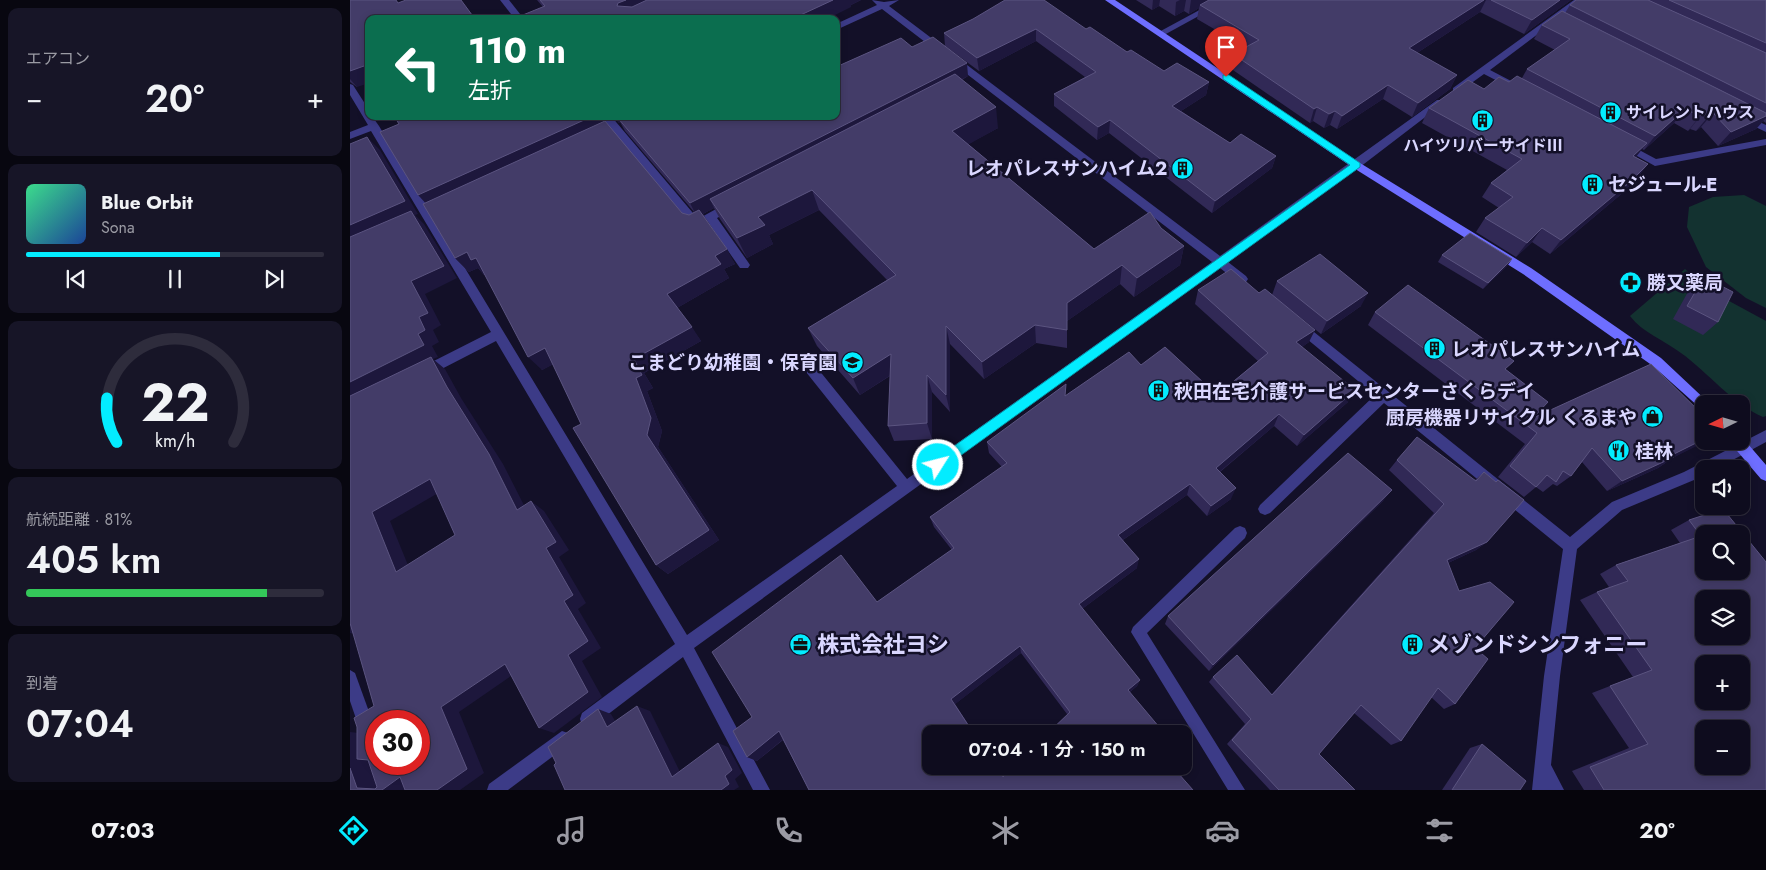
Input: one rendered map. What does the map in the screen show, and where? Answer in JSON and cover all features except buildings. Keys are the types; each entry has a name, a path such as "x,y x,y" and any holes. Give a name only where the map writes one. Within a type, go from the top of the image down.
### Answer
{"street":[{"path":"504,0 517,15"},
{"path":"840,25 880,3 895,0"},
{"path":"1109,0 1356,165 1527,271 1658,362 1695,396"},
{"path":"1160,33 1224,0"},
{"path":"495,790 685,646 1356,165 1483,70 1555,22 1579,0"},
{"path":"880,3 974,80 1252,287"},
{"path":"1483,70 1517,88"},
{"path":"350,87 365,111"},
{"path":"1732,112 1766,129"},
{"path":"370,120 685,646 762,790"},
{"path":"608,120 696,224 744,200"},
{"path":"350,136 374,126"},
{"path":"1612,140 1655,163 1766,142"},
{"path":"710,217 744,265"},
{"path":"1290,319 1570,546"},
{"path":"411,378 498,334"},
{"path":"806,363 906,488"},
{"path":"1265,509 1384,394"},
{"path":"1750,441 1766,436"},
{"path":"1540,790 1570,546 1617,506 1689,476 1730,450"},
{"path":"1744,450 1766,476"},
{"path":"1237,790 1138,632 1240,533"},
{"path":"350,678 365,722"},
{"path":"1542,765 1556,790"}],"green space":[{"path":"1744,195 1766,206 1766,308 1746,298 1706,267 1687,227 1689,207 1713,197"},
{"path":"1685,269 1707,289 1766,321 1766,416 1763,417 1750,410 1750,395 1729,395 1691,361 1647,332 1630,316"}],"place":[{"name":"サイレントハウス","path":"1610,112"},
{"name":"ハイツリバーサイドⅢ","path":"1483,121"},
{"name":"レオパレスサンハイム２","path":"1183,168"},
{"name":"セジュール-E","path":"1592,184"},
{"name":"勝又薬局","path":"1631,282"},
{"name":"レオパレスサンハイム","path":"1435,349"},
{"name":"こまどり幼稚園・保育園","path":"853,362"},
{"name":"秋田在宅介護サービスセンターさくらデイ","path":"1158,391"},
{"name":"厨房機器リサイクル くるまや","path":"1653,417"},
{"name":"桂林","path":"1619,451"},
{"name":"株式会社ヨシ","path":"801,644"},
{"name":"メゾンドシンフォニー","path":"1412,644"}],"route":[{"path":"938,465 1356,165 1226,77"}]}
